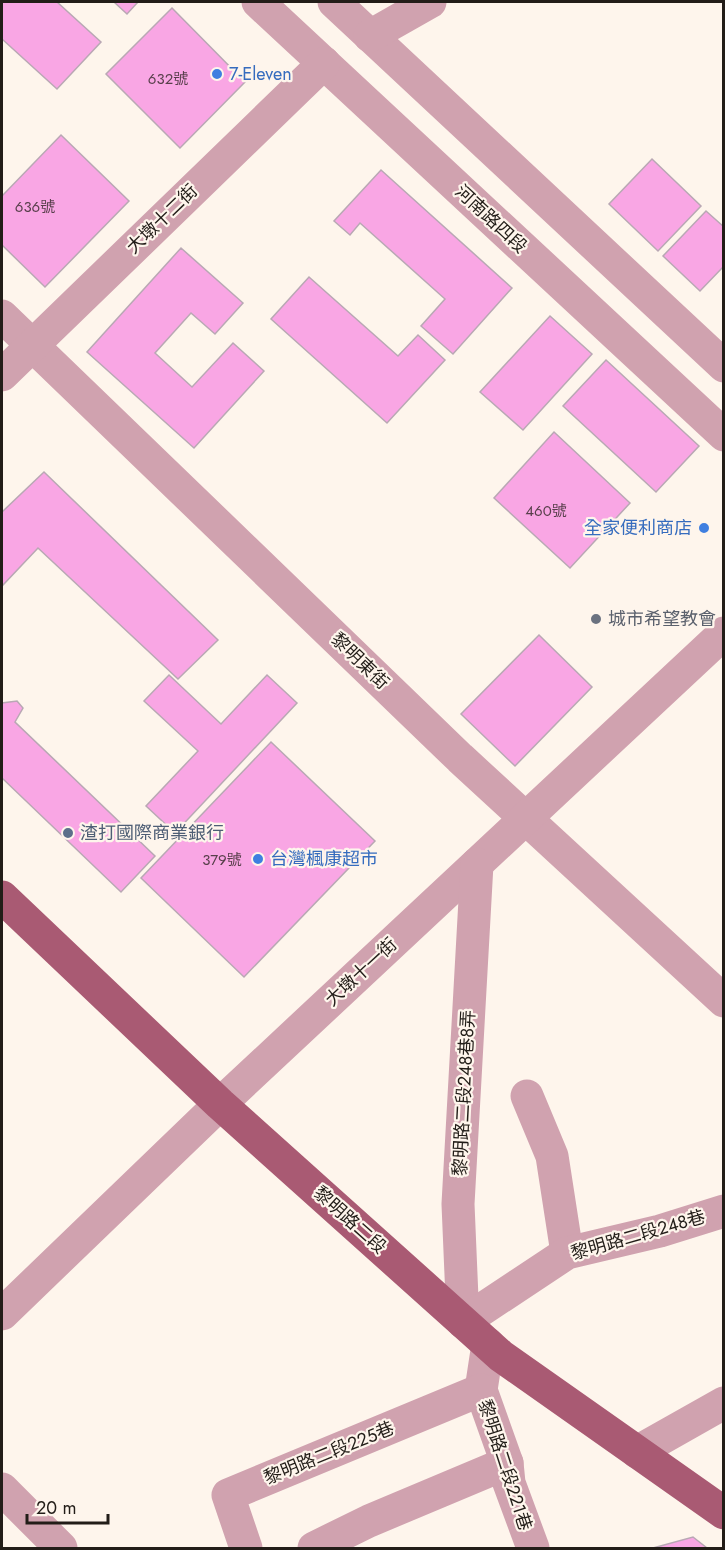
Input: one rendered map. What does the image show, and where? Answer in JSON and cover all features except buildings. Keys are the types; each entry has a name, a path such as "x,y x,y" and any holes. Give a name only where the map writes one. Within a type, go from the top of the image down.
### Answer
{"main road":[{"name":"黎明路二段","path":"2,897 220,1104 488,1344 723,1513"}],"street":[{"name":"河南路四段","path":"258,2 723,435"},
{"path":"334,2 723,366"},
{"path":"370,36 430,2"},
{"name":"大墩十二街","path":"2,375 324,63"},
{"name":"黎明東街","path":"2,316 524,819 723,1001"},
{"name":"大墩十一街","path":"2,1314 220,1104 723,633"},
{"name":"黎明路二段248巷8弄","path":"463,1322 458,1204 477,864"},
{"path":"527,1096 552,1156 567,1253"},
{"name":"黎明路二段248巷","path":"463,1322 567,1253 660,1232 723,1211"},
{"name":"黎明路二段221巷","path":"488,1344 481,1390 507,1463 509,1483 533,1548"},
{"name":"黎明路二段225巷","path":"246,1548 228,1495 481,1390"},
{"path":"637,1452 723,1403"},
{"path":"314,1548 369,1521 507,1463"},
{"path":"2,1489 61,1548"}],"place":[{"name":"7-Eleven","path":"217,74"},
{"name":"全家便利商店","path":"704,528"},
{"name":"城市希望教會","path":"596,619"},
{"name":"渣打國際商業銀行","path":"68,833"},
{"name":"台灣楓康超市","path":"258,859"}]}
